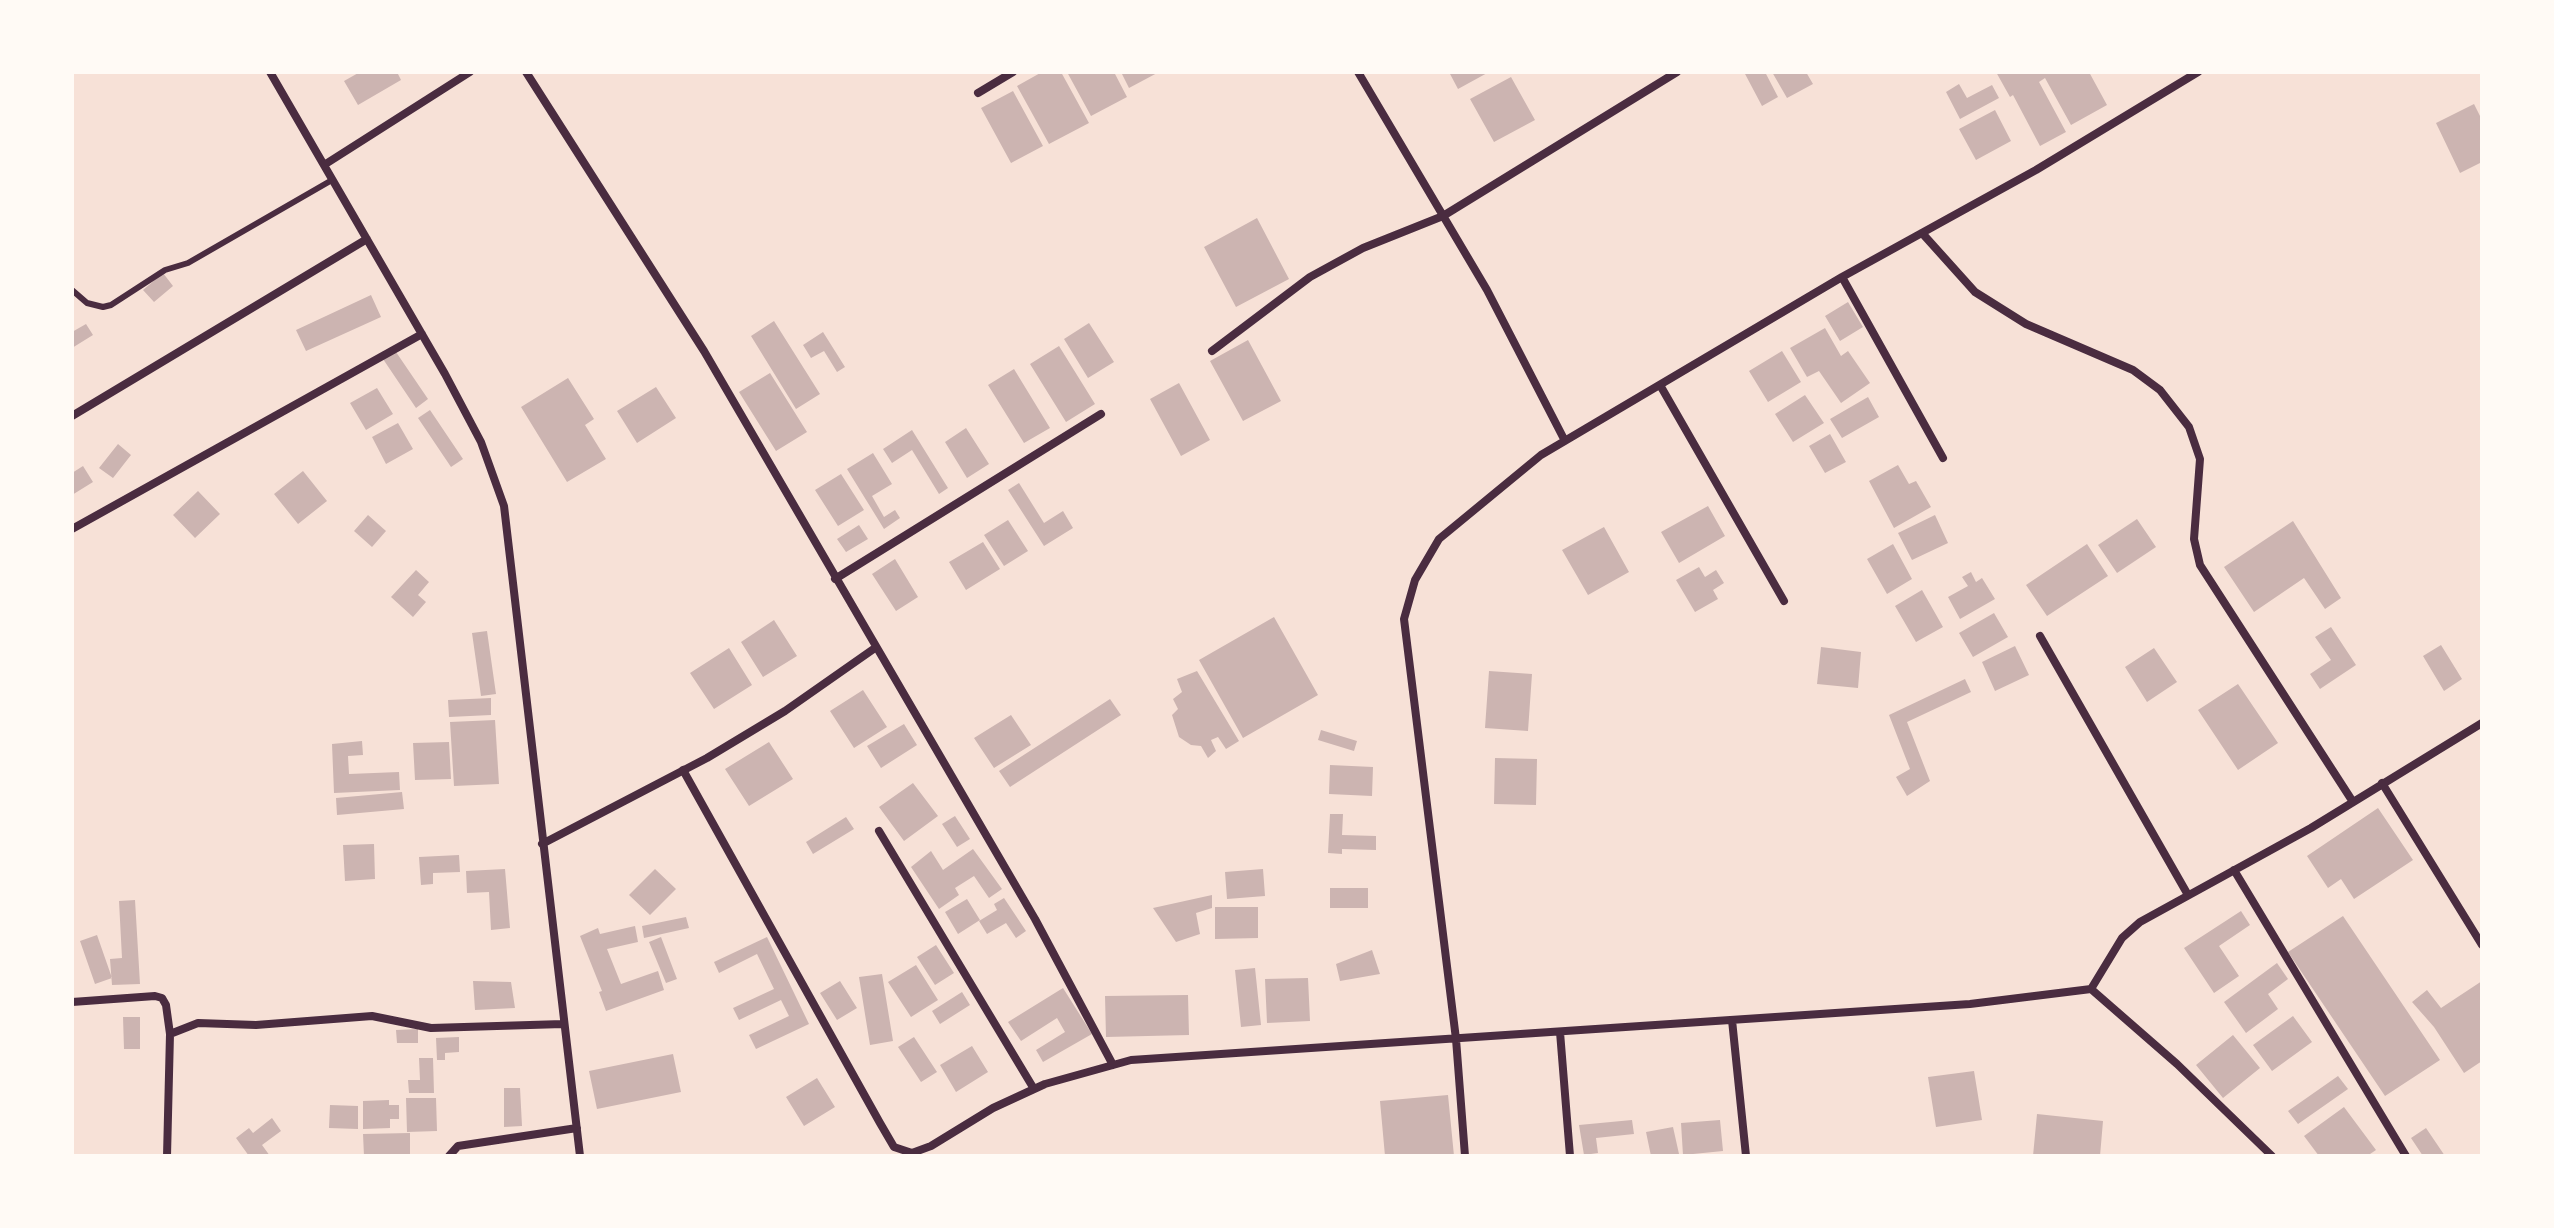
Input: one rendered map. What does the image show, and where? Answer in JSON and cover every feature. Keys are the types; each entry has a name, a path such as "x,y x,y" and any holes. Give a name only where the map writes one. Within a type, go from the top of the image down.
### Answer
{"street":[{"path":"270,72 481,442 504,506 580,1156"},
{"path":"324,165 470,72"},
{"path":"526,72 704,351 1035,919 1113,1065"},
{"path":"978,93 1013,72"},
{"path":"1358,72 1487,290 1565,441"},
{"path":"1212,351 1310,277 1363,248 1443,216 1677,72"},
{"path":"2172,72 2179,83"},
{"path":"1465,1156 1456,1039 1404,619 1415,580 1439,539 1541,455 1842,277 2036,170 2198,72"},
{"path":"1922,233 1975,292 2026,324 2133,370 2160,390 2189,427 2200,459 2194,539 2200,565 2353,802"},
{"path":"72,416 367,239"},
{"path":"1842,277 1943,458"},
{"path":"72,529 422,334"},
{"path":"1660,385 1784,601"},
{"path":"835,579 1101,414"},
{"path":"2040,636 2188,895"},
{"path":"542,844 683,770 785,711 875,648"},
{"path":"2091,989 2122,938 2140,922 2353,802 2482,723"},
{"path":"683,770 894,1147 912,1153 931,1146 993,1108 1034,1089 1131,1060 1970,1004 2091,989 2177,1064 2272,1156"},
{"path":"2382,783 2482,945"},
{"path":"879,831 1034,1089"},
{"path":"2234,870 2406,1156"},
{"path":"72,1002 162,998 170,1034 167,1156"},
{"path":"170,1034 198,1023 256,1025 372,1016 431,1028 563,1024"},
{"path":"1732,1020 1746,1156"},
{"path":"1560,1032 1570,1156"},
{"path":"449,1156 458,1146 577,1128"}],"lane":[{"path":"72,290 87,303 103,307 111,305 165,270 188,263 332,180"}],"building":[{"path":"360,72 397,72 401,80 358,105 344,81"},
{"path":"1042,72 1061,72 1089,123 1049,144 1017,86"},
{"path":"1067,72 1114,72 1127,97 1091,116"},
{"path":"1121,72 1159,72 1129,88"},
{"path":"1449,72 1489,72 1458,89"},
{"path":"1744,72 1765,72 1778,97 1762,106"},
{"path":"1772,72 1806,72 1813,84 1787,98"},
{"path":"1996,72 2089,72 2107,105 2071,125 2045,78 2039,82 2066,132 2040,146 2013,95 2010,97"},
{"path":"1511,77 1535,120 1494,142 1470,99"},
{"path":"1959,84 1967,98 1992,85 1999,98 1960,119 1946,92"},
{"path":"1013,91 1043,146 1011,163 981,108"},
{"path":"2474,104 2482,120 2482,162 2460,173 2436,123"},
{"path":"1995,110 2011,141 1976,160 1959,129"},
{"path":"1257,218 1289,279 1236,307 1204,247"},
{"path":"163,273 173,286 154,302 143,290"},
{"path":"371,295 381,317 306,351 296,330"},
{"path":"1848,302 1863,327 1840,341 1825,316"},
{"path":"774,321 820,394 796,409 751,336"},
{"path":"1089,323 1114,362 1088,378 1064,339"},
{"path":"86,324 93,335 72,348 72,332"},
{"path":"1825,328 1841,356 1848,351 1870,383 1841,403 1819,371 1807,377 1790,348"},
{"path":"823,332 845,367 837,372 824,351 811,358 803,345"},
{"path":"1248,340 1281,401 1243,421 1210,361"},
{"path":"1059,346 1095,404 1066,422 1030,364"},
{"path":"1782,351 1801,382 1768,402 1749,371"},
{"path":"396,352 428,399 416,408 383,359"},
{"path":"1014,369 1050,428 1024,443 988,385"},
{"path":"770,373 807,432 776,451 739,392"},
{"path":"568,378 594,419 585,425 606,459 567,482 521,407"},
{"path":"1179,383 1210,440 1181,456 1150,399"},
{"path":"656,387 676,418 637,443 617,411"},
{"path":"377,388 393,414 366,430 350,403"},
{"path":"1805,395 1824,423 1793,442 1775,414"},
{"path":"1868,397 1879,417 1842,438 1830,419"},
{"path":"430,410 463,459 451,467 418,418"},
{"path":"398,423 413,449 386,464 372,437"},
{"path":"966,428 989,464 967,478 945,442"},
{"path":"912,430 948,488 939,494 912,450 892,463 883,449"},
{"path":"1830,434 1846,462 1825,473 1809,446"},
{"path":"118,444 131,455 113,478 99,468"},
{"path":"873,453 892,484 872,496 884,517 895,510 900,518 884,529 847,469"},
{"path":"1898,465 1909,484 1916,481 1931,507 1894,528 1869,481"},
{"path":"83,466 93,482 72,495 72,473"},
{"path":"303,471 327,501 298,524 274,494"},
{"path":"841,474 864,510 838,526 815,490"},
{"path":"1019,483 1044,523 1063,511 1073,528 1044,546 1008,490"},
{"path":"198,491 220,514 195,538 173,515"},
{"path":"1708,506 1725,536 1679,563 1661,532"},
{"path":"368,515 386,531 372,547 354,531"},
{"path":"1935,515 1948,543 1912,560 1898,533"},
{"path":"2137,519 2156,547 2117,573 2098,545"},
{"path":"1008,520 1028,551 1004,566 984,535"},
{"path":"2293,521 2341,598 2325,609 2304,578 2254,612 2224,567"},
{"path":"859,525 868,539 846,552 837,539"},
{"path":"1604,527 1629,572 1588,595 1562,550"},
{"path":"983,542 1000,569 966,590 949,562"},
{"path":"1893,544 1912,579 1887,594 1867,559"},
{"path":"2087,544 2108,576 2047,616 2026,585"},
{"path":"895,559 918,597 896,611 872,574"},
{"path":"1699,567 1705,577 1716,570 1724,583 1713,590 1718,599 1695,612 1676,580"},
{"path":"416,570 429,582 418,595 426,602 413,617 391,597"},
{"path":"1971,572 1976,582 1982,578 1995,599 1960,619 1948,597 1968,586 1962,577"},
{"path":"1922,590 1943,627 1916,642 1895,606"},
{"path":"1994,613 2008,637 1973,657 1959,633"},
{"path":"1274,617 1318,695 1243,738 1199,660"},
{"path":"774,620 797,656 763,677 741,642"},
{"path":"2331,627 2356,665 2320,689 2310,674 2331,660 2315,637"},
{"path":"487,631 496,694 481,696 472,633"},
{"path":"2441,645 2462,679 2444,691 2423,656"},
{"path":"2015,646 2029,675 1995,691 1982,662"},
{"path":"1821,647 1861,652 1858,688 1817,684"},
{"path":"729,648 752,685 714,709 690,673"},
{"path":"2154,648 2177,682 2147,702 2125,667"},
{"path":"1197,671 1239,741 1226,749 1218,737 1211,740 1216,751 1208,758 1201,746 1191,745 1179,737 1172,715 1178,709 1173,699 1182,692 1177,679"},
{"path":"1489,671 1532,674 1528,731 1485,728"},
{"path":"1965,679 1971,692 1907,722 1930,781 1907,796 1896,777 1910,769 1889,715"},
{"path":"2238,684 2278,743 2238,770 2198,710"},
{"path":"863,690 887,727 854,748 830,711"},
{"path":"491,698 491,715 449,717 448,700"},
{"path":"1110,699 1121,715 1010,787 999,771"},
{"path":"1011,715 1031,745 994,768 974,738"},
{"path":"495,720 499,784 454,786 450,722"},
{"path":"904,724 917,745 881,768 867,746"},
{"path":"1321,730 1357,741 1354,751 1318,740"},
{"path":"362,741 363,755 348,756 349,774 399,772 400,790 334,793 332,744"},
{"path":"449,742 451,779 415,780 413,743"},
{"path":"769,742 793,779 749,806 725,769"},
{"path":"1495,758 1537,759 1536,805 1494,804"},
{"path":"1330,765 1373,767 1372,796 1329,794"},
{"path":"913,783 938,816 904,841 879,807"},
{"path":"402,792 404,809 337,815 336,798"},
{"path":"2378,808 2413,860 2354,899 2341,879 2328,888 2307,856"},
{"path":"1330,814 1343,814 1342,835 1376,836 1376,850 1342,849 1342,854 1328,853"},
{"path":"955,816 970,839 957,847 942,824"},
{"path":"846,817 854,829 813,854 806,842"},
{"path":"374,844 375,879 345,881 343,845"},
{"path":"973,849 1002,889 989,898 974,876 955,888 959,895 939,909 911,867 931,851 943,870"},
{"path":"459,855 460,872 433,873 433,884 421,885 419,857"},
{"path":"505,869 510,928 491,930 489,892 467,893 466,871"},
{"path":"655,869 676,889 650,915 629,895"},
{"path":"1263,869 1265,896 1227,899 1225,872"},
{"path":"1330,888 1368,888 1368,908 1330,908"},
{"path":"1212,895 1212,908 1196,913 1200,934 1176,942 1153,908"},
{"path":"1004,898 1026,931 1016,938 1006,923 987,934 979,921 997,910 994,904"},
{"path":"967,899 980,920 958,934 945,912"},
{"path":"135,900 140,984 112,985 110,959 122,958 119,901"},
{"path":"1215,907 1258,907 1258,938 1215,939"},
{"path":"2241,911 2250,925 2219,946 2239,976 2214,993 2184,948"},
{"path":"2343,916 2440,1060 2385,1096 2288,952"},
{"path":"686,917 689,928 644,938 642,926"},
{"path":"635,926 638,942 607,949 621,984 658,971 664,990 606,1011 599,992 602,991 580,936 598,928 600,934"},
{"path":"97,935 112,978 95,984 80,941"},
{"path":"661,937 677,979 666,983 649,942"},
{"path":"767,937 809,1024 756,1049 749,1035 789,1016 781,1000 739,1020 733,1008 774,989 757,954 719,973 714,962"},
{"path":"936,945 954,973 935,985 917,957"},
{"path":"1372,950 1380,974 1340,981 1336,964"},
{"path":"2277,963 2288,979 2268,994 2278,1009 2246,1033 2224,1002"},
{"path":"916,965 938,1000 911,1017 888,982"},
{"path":"1255,968 1261,1025 1241,1027 1235,970"},
{"path":"882,974 893,1041 870,1045 859,977"},
{"path":"1308,978 1310,1021 1267,1023 1265,979"},
{"path":"473,981 511,982 515,1008 475,1010"},
{"path":"840,981 857,1008 837,1020 820,993"},
{"path":"2482,981 2482,1061 2464,1073 2434,1027 2412,1002 2427,990 2441,1008"},
{"path":"1063,988 1092,1034 1043,1062 1036,1050 1065,1032 1057,1018 1021,1041 1008,1022"},
{"path":"962,992 970,1005 940,1024 932,1011"},
{"path":"1188,995 1189,1035 1106,1037 1105,996"},
{"path":"2293,1016 2312,1042 2272,1071 2253,1045"},
{"path":"123,1017 140,1017 140,1049 124,1049"},
{"path":"418,1029 418,1043 397,1043 396,1030"},
{"path":"2233,1035 2260,1068 2223,1098 2196,1065"},
{"path":"459,1037 459,1052 445,1053 445,1060 437,1060 436,1038"},
{"path":"914,1037 937,1072 921,1082 898,1047"},
{"path":"972,1046 988,1072 956,1092 940,1065"},
{"path":"673,1054 681,1092 597,1109 589,1071"},
{"path":"419,1058 433,1058 434,1093 409,1093 408,1080 420,1080"},
{"path":"1974,1071 1982,1120 1936,1127 1928,1077"},
{"path":"2338,1076 2348,1089 2298,1124 2288,1111"},
{"path":"817,1078 835,1107 804,1126 786,1097"},
{"path":"504,1088 520,1088 522,1126 504,1127"},
{"path":"1448,1095 1454,1156 1385,1156 1380,1101"},
{"path":"406,1098 436,1098 437,1131 407,1132"},
{"path":"389,1100 389,1105 399,1105 399,1119 390,1119 390,1128 363,1129 363,1101"},
{"path":"330,1105 358,1106 358,1129 329,1128"},
{"path":"2344,1107 2376,1150 2367,1156 2319,1156 2304,1136"},
{"path":"2037,1114 2103,1121 2100,1156 2033,1156"},
{"path":"272,1118 281,1131 262,1145 270,1156 249,1156 236,1138 249,1128 253,1133"},
{"path":"1632,1120 1634,1134 1596,1138 1598,1153 1584,1155 1579,1125"},
{"path":"1720,1120 1723,1151 1683,1155 1681,1123"},
{"path":"1673,1127 1679,1154 1651,1156 1646,1132"},
{"path":"2426,1128 2445,1156 2423,1156 2411,1138"},
{"path":"410,1133 410,1156 364,1156 363,1134"}]}
